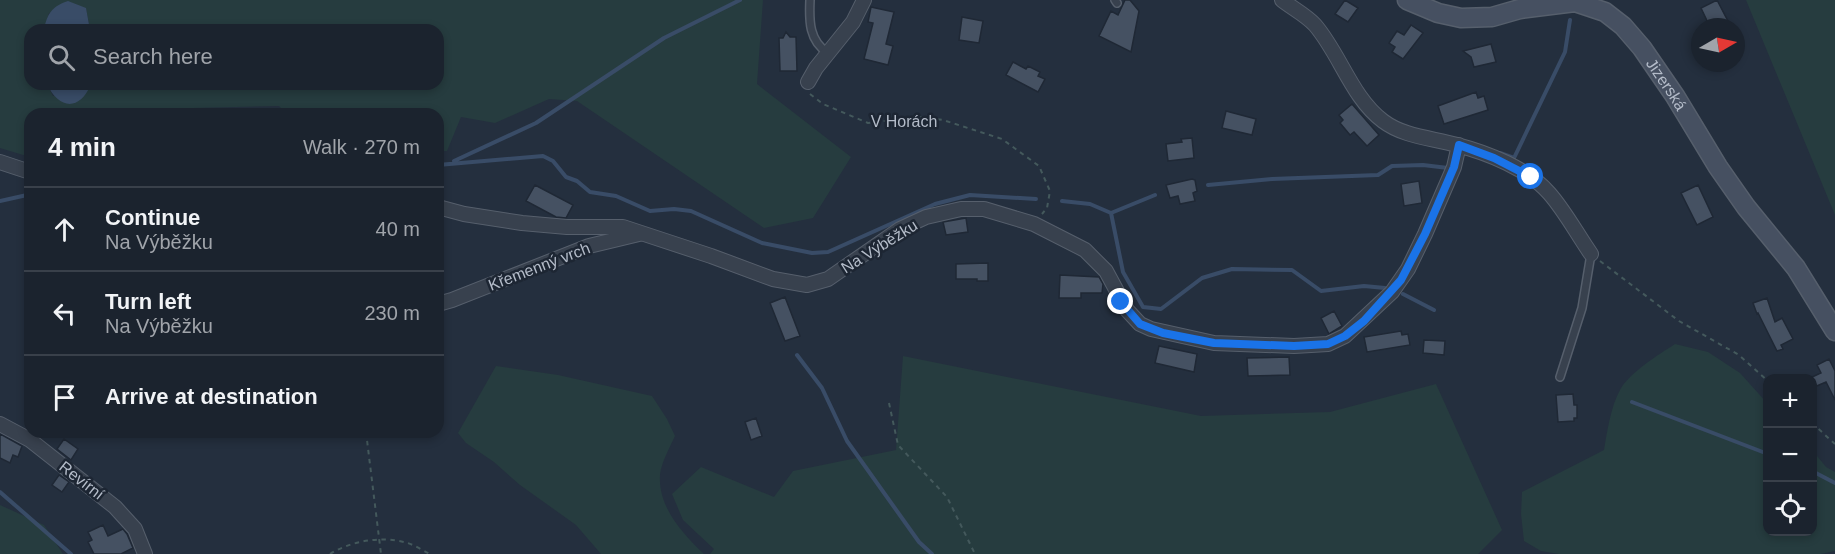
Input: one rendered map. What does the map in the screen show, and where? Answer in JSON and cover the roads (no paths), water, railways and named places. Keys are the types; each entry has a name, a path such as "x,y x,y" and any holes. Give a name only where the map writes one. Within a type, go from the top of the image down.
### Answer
{"street":[{"path":"808,82 828,52 853,22 864,0"},
{"path":"1282,0 1313,22 1376,116 1398,130 1459,145 1494,158 1531,177 1549,193 1591,254"},
{"name":"Jizerská","path":"1407,0 1437,12 1461,18 1492,17 1520,9 1575,2 1605,12 1623,26 1641,48 1675,96 1718,167 1746,207 1796,268 1835,331"},
{"name":"Na Výběžku","path":"444,209 522,223 567,227 623,227 773,279 807,285 828,279 900,230 926,217 971,208 984,209 1034,224 1085,250 1113,282 1127,310 1140,324 1151,329 1214,343 1294,346 1328,344 1345,336 1364,321 1401,280 1425,234 1454,167 1459,145"},
{"path":"0,162 24,170"},
{"name":"Křemenný vrch","path":"444,302 589,246 641,233"},
{"name":"Revírní","path":"0,424 24,437"},
{"name":"Revírní","path":"26,438 115,507 135,529 145,554"}],"lane":[{"path":"810,0 809,23 820,47 828,52"},
{"path":"1560,377 1582,308 1591,254"}],"water":[{"path":"68,1 86,8 89,24 46,24 51,11"},
{"path":"50,90 88,90 81,99 69,104 63,103"}],"waterway":[{"path":"454,161 536,123 664,38 740,0"},
{"path":"1500,153 1514,158 1565,52 1570,20"},
{"path":"444,164 543,156 553,161 566,177 577,181 590,192 616,196 650,211 674,209 691,211 762,243 812,253 828,252 935,204 970,195 1036,199"},
{"path":"1208,185 1272,179 1378,175 1392,166 1423,165 1448,168"},
{"path":"1111,213 1155,195"},
{"path":"0,201 24,196"},
{"path":"1062,201 1090,204 1111,213 1123,272 1143,307 1161,309 1202,278 1232,269 1292,270 1321,291 1364,286 1385,288"},
{"path":"1403,294 1434,310"},
{"path":"797,355 822,388 847,441 919,542 932,554"},
{"path":"1632,402 1763,452"},
{"path":"1817,474 1835,483"},
{"path":"0,492 71,554"}]}
